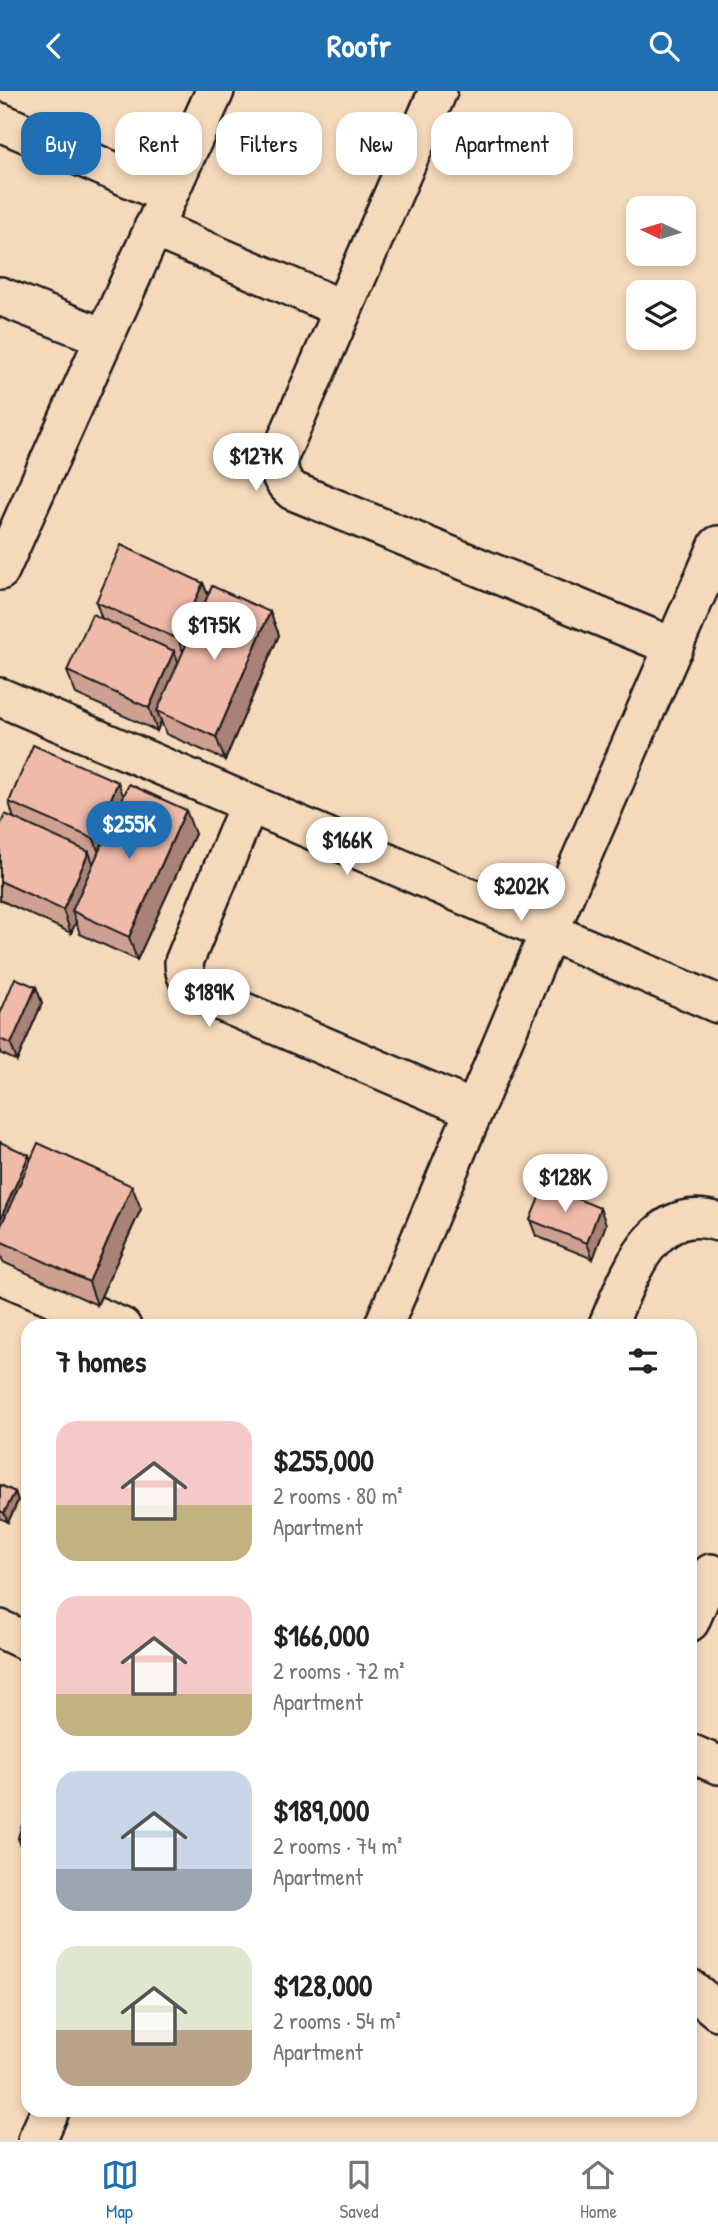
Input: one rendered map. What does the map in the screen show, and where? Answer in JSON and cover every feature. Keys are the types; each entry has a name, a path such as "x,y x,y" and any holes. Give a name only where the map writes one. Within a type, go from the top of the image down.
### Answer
{"street":[{"path":"0,571 215,91"},
{"path":"438,91 279,457 278,470 283,482 293,491 674,647"},
{"path":"0,122 168,195"},
{"path":"153,228 343,309"},
{"path":"0,296 103,337"},
{"path":"386,1319 549,932 674,647 707,600 718,545"},
{"path":"0,697 718,1004"},
{"path":"248,804 184,962 185,976 191,986 201,993 474,1110"},
{"path":"611,1319 641,1253 654,1237 669,1225 688,1219 718,1222"},
{"path":"0,1275 103,1319"},
{"path":"697,1600 706,1571"},
{"path":"0,1629 21,1638"},
{"path":"697,1756 718,1765"},
{"path":"697,1993 718,2011"},
{"path":"37,2140 47,2117"}],"building":[{"path":"121,545 203,583 178,639 96,602"},
{"path":"212,586 270,612 216,737 157,711"},
{"path":"92,614 174,651 149,708 67,671"},
{"path":"33,745 118,782 94,839 9,802"},
{"path":"129,784 186,810 129,937 72,911"},
{"path":"5,814 89,852 63,910 0,881 0,826"},
{"path":"15,978 36,987 11,1044 0,1039 0,1014"},
{"path":"0,1142 29,1155 0,1220"},
{"path":"38,1143 132,1186 89,1282 0,1241 0,1228"},
{"path":"544,1185 600,1208 587,1243 530,1220"},
{"path":"0,1485 15,1492 4,1513 0,1511"}]}
